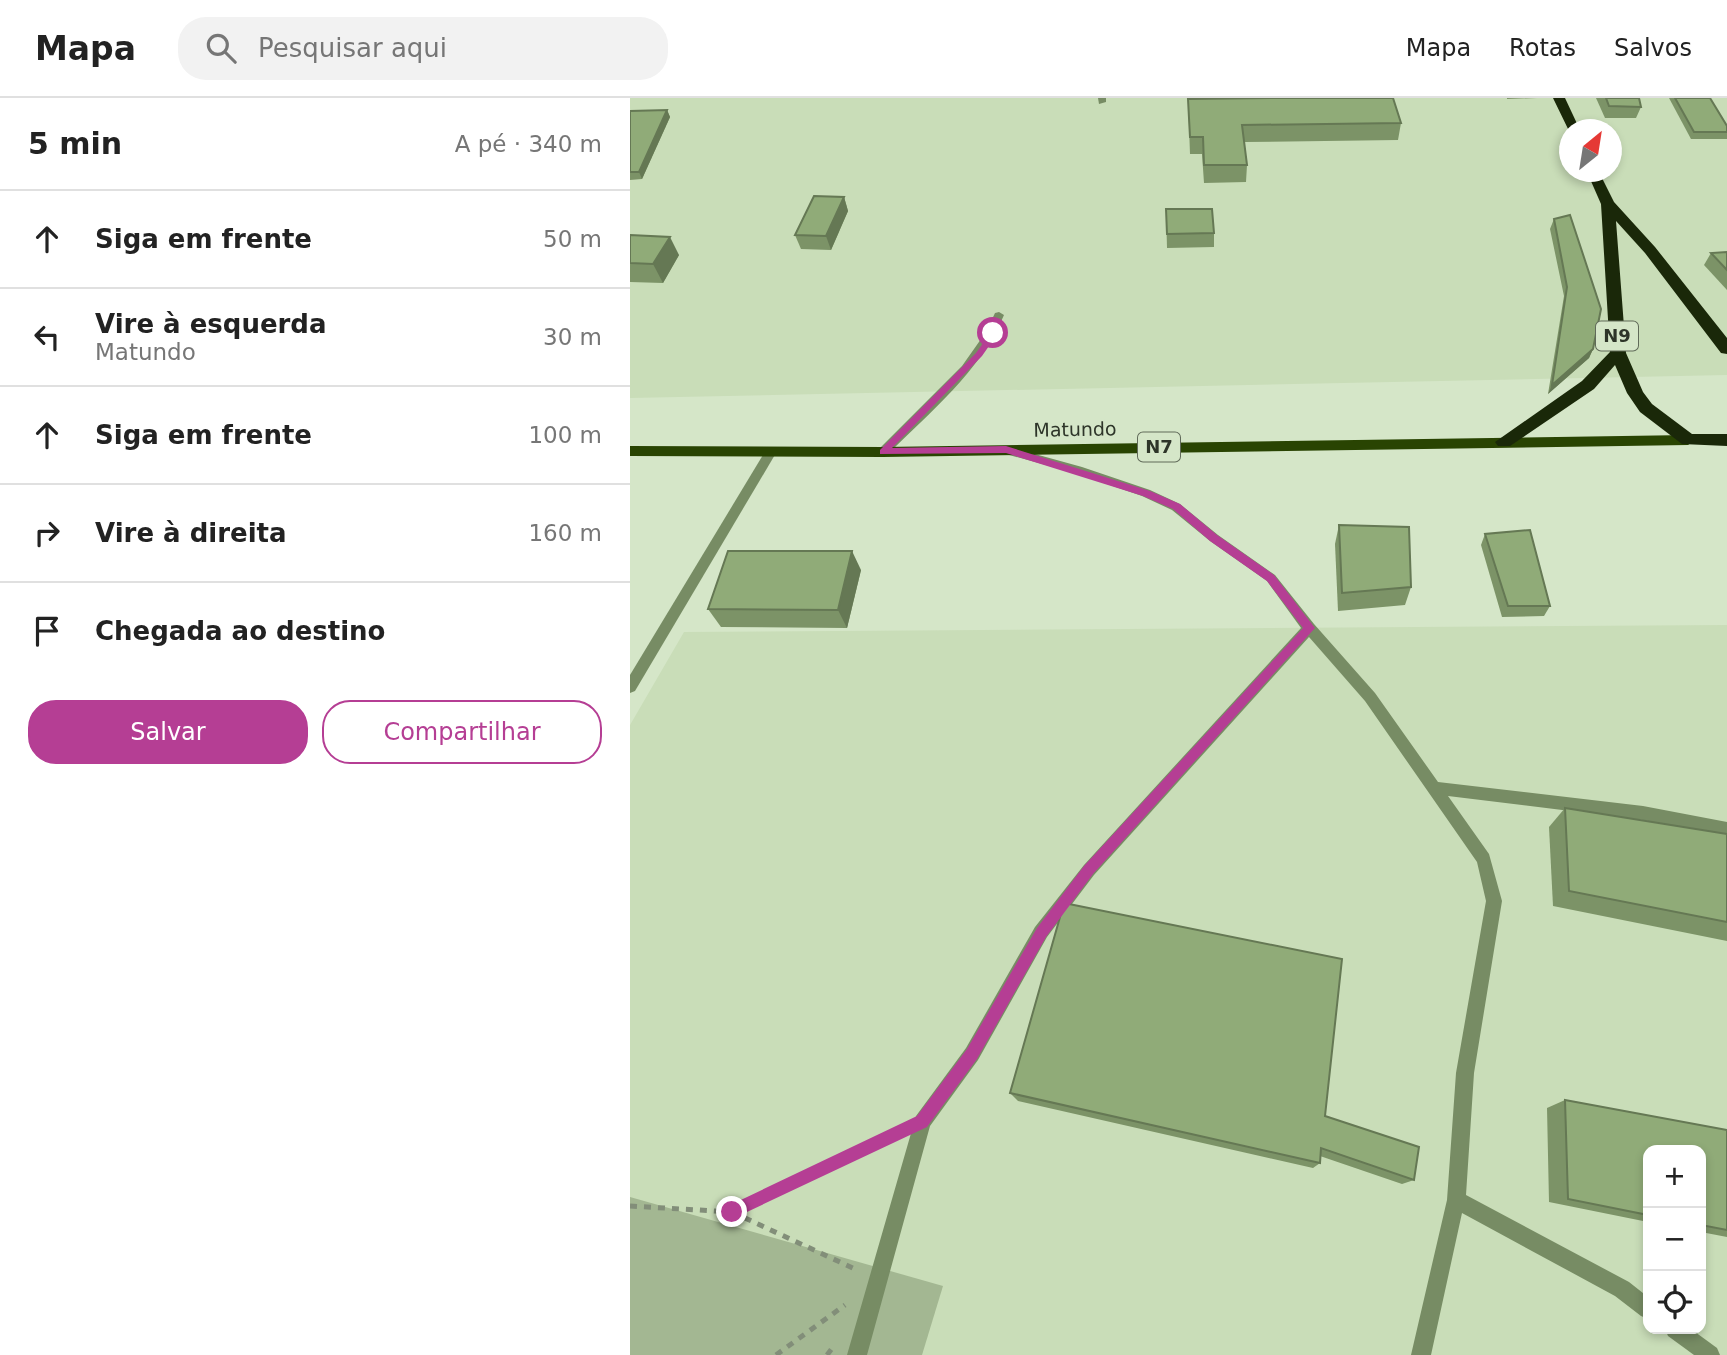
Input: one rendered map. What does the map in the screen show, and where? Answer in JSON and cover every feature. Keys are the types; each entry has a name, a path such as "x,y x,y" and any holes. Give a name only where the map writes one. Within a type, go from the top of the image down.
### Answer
{"highway":[{"path":"1559,98 1569,119"},
{"name":"N9","path":"1598,182 1608,204 1650,250 1727,349"},
{"name":"N9","path":"1608,204 1618,353 1635,393 1646,408 1688,440"},
{"path":"1504,442 1588,385 1618,353"},
{"name":"N7","path":"1688,440 1727,440"}],"main road":[{"name":"Matundo","path":"630,452 883,452 1688,440"}],"street":[{"path":"883,452 979,355 993,333 999,315"},
{"path":"1006,450 1078,470 1146,493 1176,507 1213,538 1271,578 1370,697 1484,859 1494,901 1465,1073 1457,1200 1421,1355"},
{"path":"630,687 769,453"},
{"path":"857,1355 922,1122 972,1054 1041,932 1089,870 1310,628"},
{"path":"1432,788 1643,814 1727,830"},
{"path":"1457,1200 1622,1289 1643,1305"},
{"path":"1682,1334 1710,1355"}],"path":[{"path":"732,1212 922,1122"},
{"path":"630,1206 732,1212 880,1280 776,1355"}],"shaded area":[{"path":"630,98 1727,98 1727,375 630,398"},
{"path":"1727,625 1727,1355 630,1355 630,725 684,632"},
{"path":"630,1197 943,1286 922,1355 630,1355"}],"building":[{"path":"1393,98 1401,123 1242,125 1247,165 1204,165 1203,137 1190,137 1188,99"},
{"path":"1606,98 1639,98 1641,107 1609,106"},
{"path":"1675,98 1710,98 1727,126 1727,132 1694,132"},
{"path":"667,110 639,172 630,172 630,111"},
{"path":"814,196 844,197 826,236 795,235"},
{"path":"1166,209 1212,209 1214,233 1167,234"},
{"path":"1570,215 1601,309 1593,349 1552,385 1567,287 1554,219"},
{"path":"630,235 670,237 653,264 630,263"},
{"path":"1727,252 1727,270 1711,253"},
{"path":"1339,525 1409,527 1411,587 1342,593"},
{"path":"1530,530 1550,606 1508,606 1485,534"},
{"path":"728,551 852,551 838,610 708,609"},
{"path":"1565,808 1727,834 1727,922 1569,891"},
{"path":"1064,903 1342,959 1325,1116 1419,1147 1414,1180 1321,1148 1320,1163 1010,1093"},
{"path":"1565,1100 1727,1130 1727,1230 1706,1226 1706,1145 1643,1145 1643,1214 1568,1199"}],"route":[{"path":"732,1212 922,1122 972,1054 1041,932 1089,870 1310,628 1271,578 1213,538 1176,507 1146,493 1006,450 883,452 979,355 993,333"}]}
